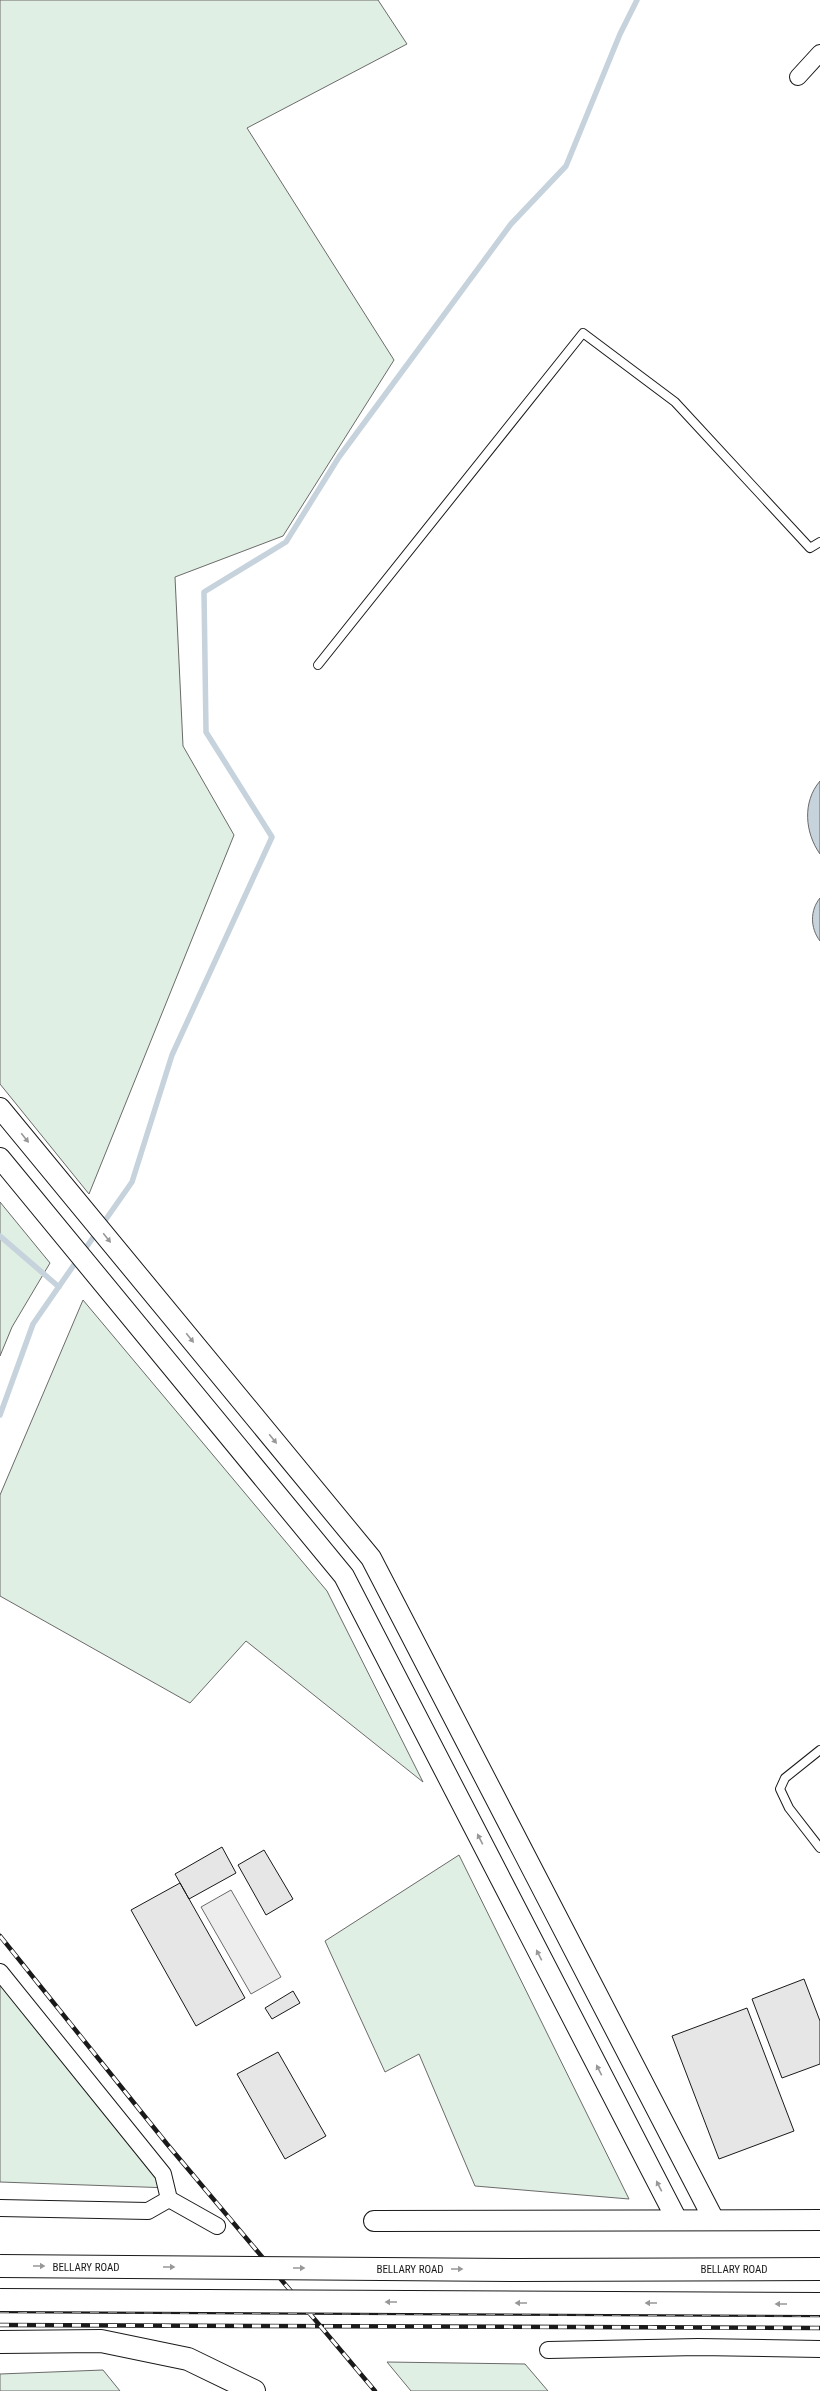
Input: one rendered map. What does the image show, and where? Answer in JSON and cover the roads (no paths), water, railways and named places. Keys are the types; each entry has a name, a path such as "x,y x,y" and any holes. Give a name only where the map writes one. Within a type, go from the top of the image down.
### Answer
{"main road":[{"name":"BELLARY ROAD","path":"0,2266 515,2270 820,2269"},
{"path":"0,2300 820,2304"},
{"path":"0,2342 101,2342 188,2360 254,2391"}],"street":[{"path":"798,77 820,53"},
{"path":"0,1108 371,1558 714,2220"},
{"path":"0,1158 344,1576 677,2220"},
{"path":"0,1972 163,2174 169,2200 217,2226"},
{"path":"0,2208 148,2211 169,2200"},
{"path":"374,2221 820,2220"},
{"path":"548,2350 698,2347 820,2348"}],"lane":[{"path":"318,666 583,333 675,402 810,548 820,542"},
{"path":"820,1750 785,1778 780,1789 789,1808 820,1848"}],"waterway":[{"path":"83,1252 132,1182 172,1055 272,837 206,732 204,592 286,542 339,457 511,224 566,166 620,34 637,0"},
{"path":"0,1236 59,1287"},
{"path":"0,1415 33,1324 78,1259"}],"railway":[{"path":"0,1936 167,2144 375,2391"},
{"path":"0,2311 820,2315"},
{"path":"0,2325 820,2328"}]}
